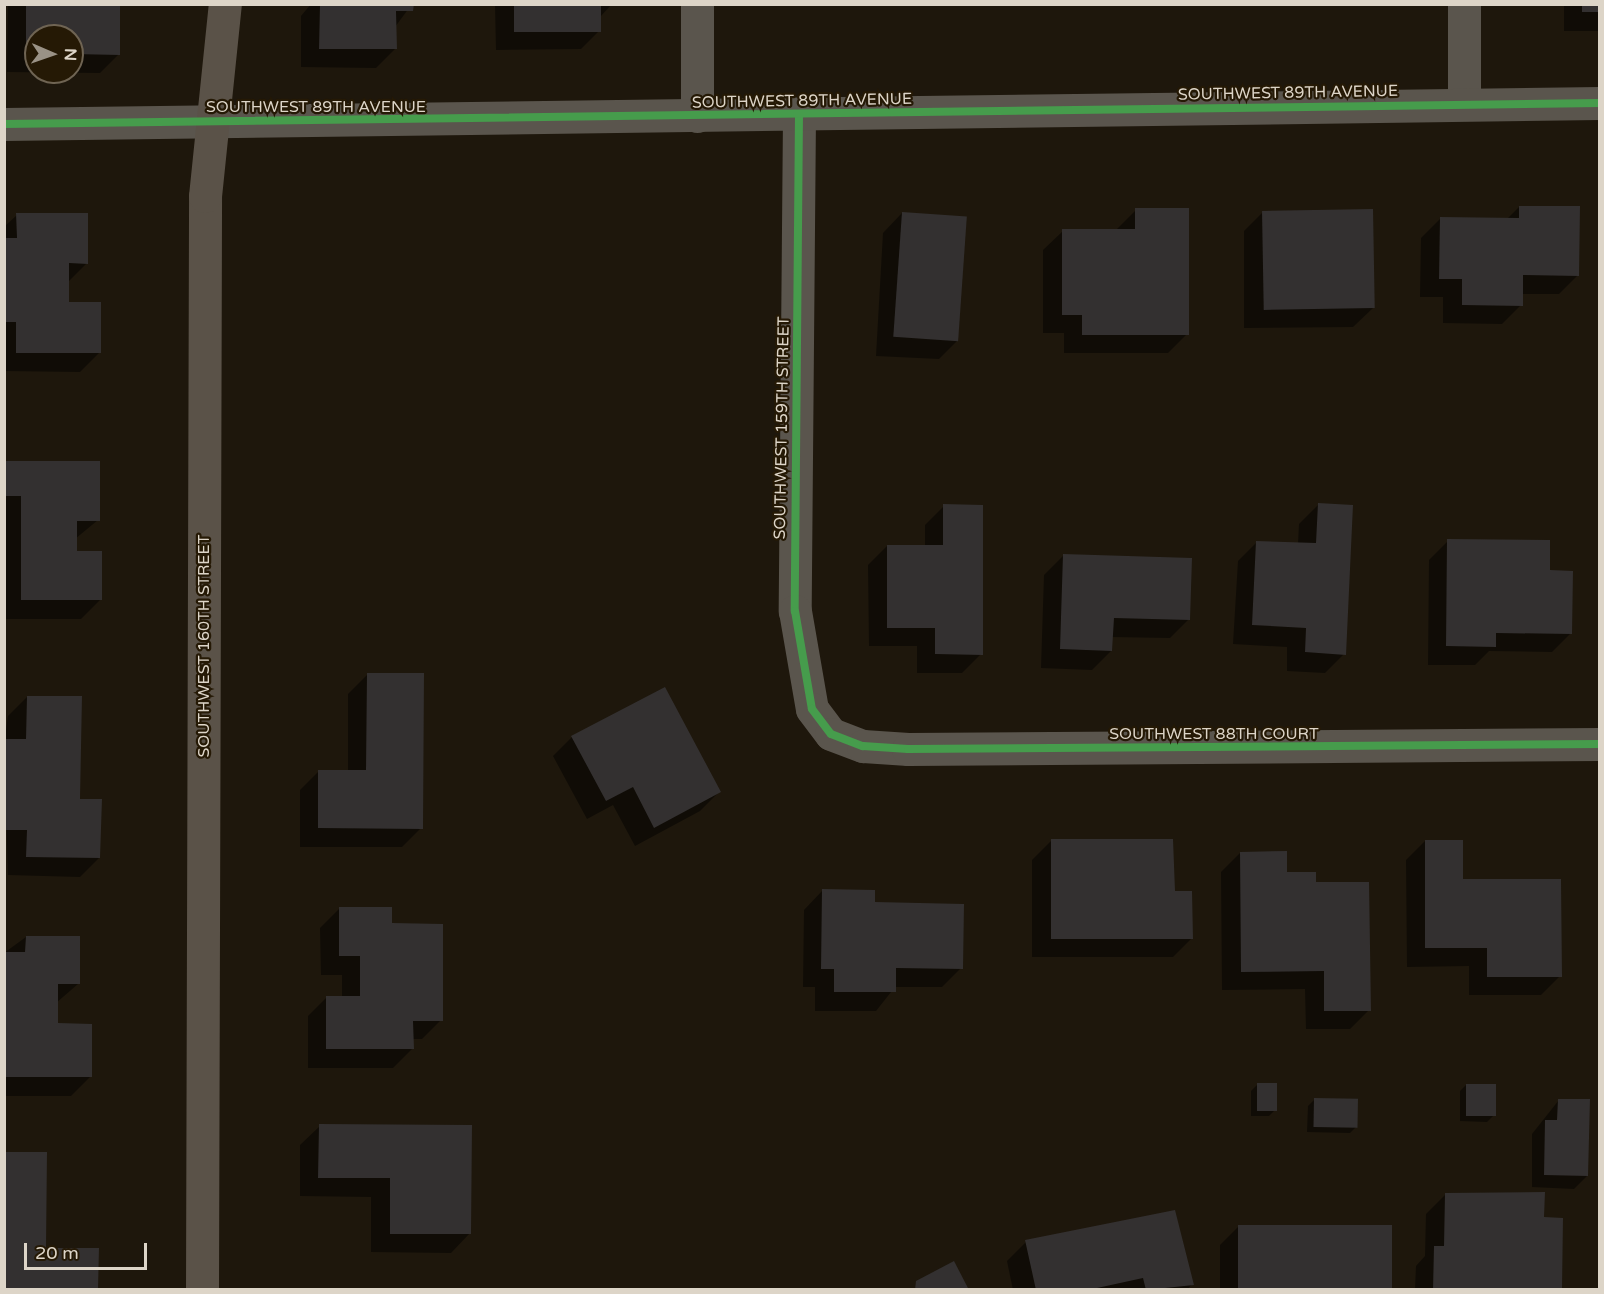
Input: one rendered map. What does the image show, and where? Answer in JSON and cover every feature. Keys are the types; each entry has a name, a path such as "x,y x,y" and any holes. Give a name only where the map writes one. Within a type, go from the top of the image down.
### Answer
{"street":[{"name":"SOUTHWEST 160TH STREET","path":"202,1290 206,196 216,121 225,4"},
{"path":"697,4 697,116"},
{"path":"1464,4 1464,104"},
{"name":"SOUTHWEST 89TH AVENUE","path":"4,124 1599,103"},
{"name":"SOUTHWEST 159TH STREET","path":"799,114 795,610 812,709 831,734"},
{"name":"SOUTHWEST 88TH COURT","path":"831,734 863,746 908,749 1599,744"}],"building":[{"path":"26,4 120,4 120,55 84,54 84,24 26,24"},
{"path":"320,4 414,4 413,11 396,11 397,49 319,49"},
{"path":"514,4 601,4 601,32 514,32"},
{"path":"1582,4 1600,4 1600,12 1582,12"},
{"path":"1519,206 1580,206 1579,276 1523,275 1523,306 1462,305 1462,279 1439,279 1440,217 1519,218"},
{"path":"1135,208 1189,208 1189,335 1082,335 1082,315 1062,315 1062,229 1135,229"},
{"path":"1373,209 1375,308 1264,310 1262,211"},
{"path":"902,212 967,217 958,341 893,337"},
{"path":"16,213 88,213 88,264 69,263 69,302 101,302 101,353 16,353 16,322 4,322 4,238 17,238"},
{"path":"4,461 100,461 100,521 77,521 77,551 102,551 102,600 21,600 21,496 4,496"},
{"path":"1318,503 1353,505 1346,655 1305,652 1306,628 1252,625 1256,541 1316,543"},
{"path":"943,504 983,505 983,655 935,654 935,628 887,628 887,545 943,545"},
{"path":"1447,539 1550,540 1550,570 1573,571 1572,634 1496,633 1496,647 1446,646"},
{"path":"1063,554 1192,558 1190,620 1114,618 1112,651 1060,649"},
{"path":"367,673 424,673 423,829 318,828 318,770 366,770"},
{"path":"665,687 721,792 654,828 633,787 606,801 571,736"},
{"path":"27,696 82,696 80,799 102,799 100,858 26,857 27,830 5,830 6,739 26,739"},
{"path":"1051,839 1173,839 1175,891 1192,891 1193,939 1051,939"},
{"path":"1425,840 1463,840 1463,879 1561,879 1562,977 1487,977 1487,948 1425,948"},
{"path":"1287,851 1287,872 1316,872 1316,882 1369,882 1371,1011 1324,1011 1324,971 1241,972 1240,852"},
{"path":"822,889 875,890 875,902 964,904 963,969 896,968 896,992 834,992 834,969 821,969"},
{"path":"339,907 392,907 392,923 443,924 443,1021 413,1021 414,1049 326,1049 326,996 360,996 360,956 339,956"},
{"path":"26,936 80,936 80,984 58,984 58,1023 92,1024 92,1077 4,1077 4,952 25,952"},
{"path":"1257,1083 1277,1083 1277,1111 1257,1111"},
{"path":"1466,1084 1496,1084 1496,1116 1466,1116"},
{"path":"1314,1098 1358,1099 1357,1128 1313,1127"},
{"path":"1558,1099 1590,1099 1588,1176 1544,1175 1545,1120 1557,1120"},
{"path":"319,1124 472,1125 471,1234 390,1234 390,1178 318,1178"},
{"path":"4,1152 47,1152 46,1248 99,1248 98,1290 4,1290"},
{"path":"1545,1192 1544,1217 1563,1218 1562,1289 1433,1290 1434,1246 1444,1246 1445,1193"},
{"path":"1175,1210 1194,1285 1146,1290 1143,1278 1088,1290 1036,1290 1025,1240"},
{"path":"1238,1225 1392,1225 1392,1290 1238,1290"},
{"path":"954,1261 969,1290 915,1290 916,1281"}],"cycle path":[{"path":"4,124 1600,103"},
{"path":"799,114 795,611 812,709 831,734 863,746 908,749 1600,744"}]}
